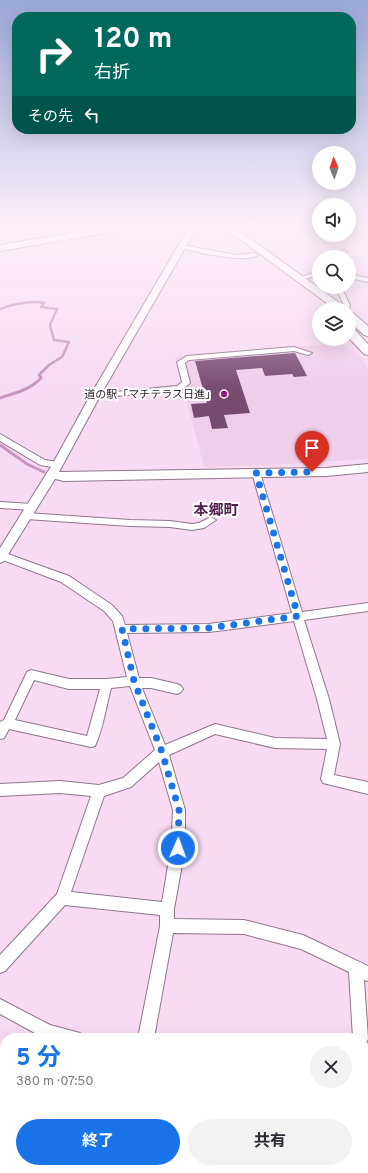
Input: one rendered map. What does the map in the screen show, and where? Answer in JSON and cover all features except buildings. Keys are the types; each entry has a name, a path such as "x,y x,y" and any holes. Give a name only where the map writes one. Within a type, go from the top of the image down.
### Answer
{"main road":[{"path":"286,279 317,302"},
{"path":"302,279 333,302"},
{"path":"356,321 368,332"},
{"path":"356,338 368,351"}],"street":[{"path":"147,1033 167,926 167,909 178,848 179,810 162,752 135,682 122,629 118,619 108,608 65,579 2,555 55,470 95,396 164,279"},
{"path":"95,396 179,388 186,383 181,362 187,358 294,349 308,353"},
{"path":"0,437 64,477 326,472 368,468"},
{"path":"256,473 323,699 334,744 327,779 368,788"},
{"path":"0,505 32,507"},
{"path":"26,516 124,523 170,524 192,527 197,527 211,520"},
{"path":"122,629 209,628 368,607"},
{"path":"107,684 91,742 3,727 31,675 69,684 135,682 151,683 177,689"},
{"path":"0,790 60,786 99,791 126,783 162,752 215,729 275,743 334,744"},
{"path":"0,966 62,898 99,791"},
{"path":"62,898 167,909"},
{"path":"167,926 244,926 303,942 362,971 361,1033"},
{"path":"0,1006 52,1033"}],"shaded area":[{"name":"道の駅「マチテラス日進」","path":"312,345 346,346 359,355 368,368 368,459 204,467 175,357"}],"waterway":[{"path":"0,309 27,302 44,303 41,307 57,309 50,325 54,340 69,342 62,357 49,365 39,375 40,377"},
{"path":"0,398 17,393 27,388 37,382 41,378 40,376"},
{"path":"0,445 27,464 44,472"}],"place":[{"name":"道の駅「マチテラス日進」","path":"224,394"}],"district":[{"name":"本郷町","path":"216,510"}],"route":[{"path":"178,848 179,810 162,752 134,681 122,629 209,628 298,616 265,508 256,473 312,472"}]}
